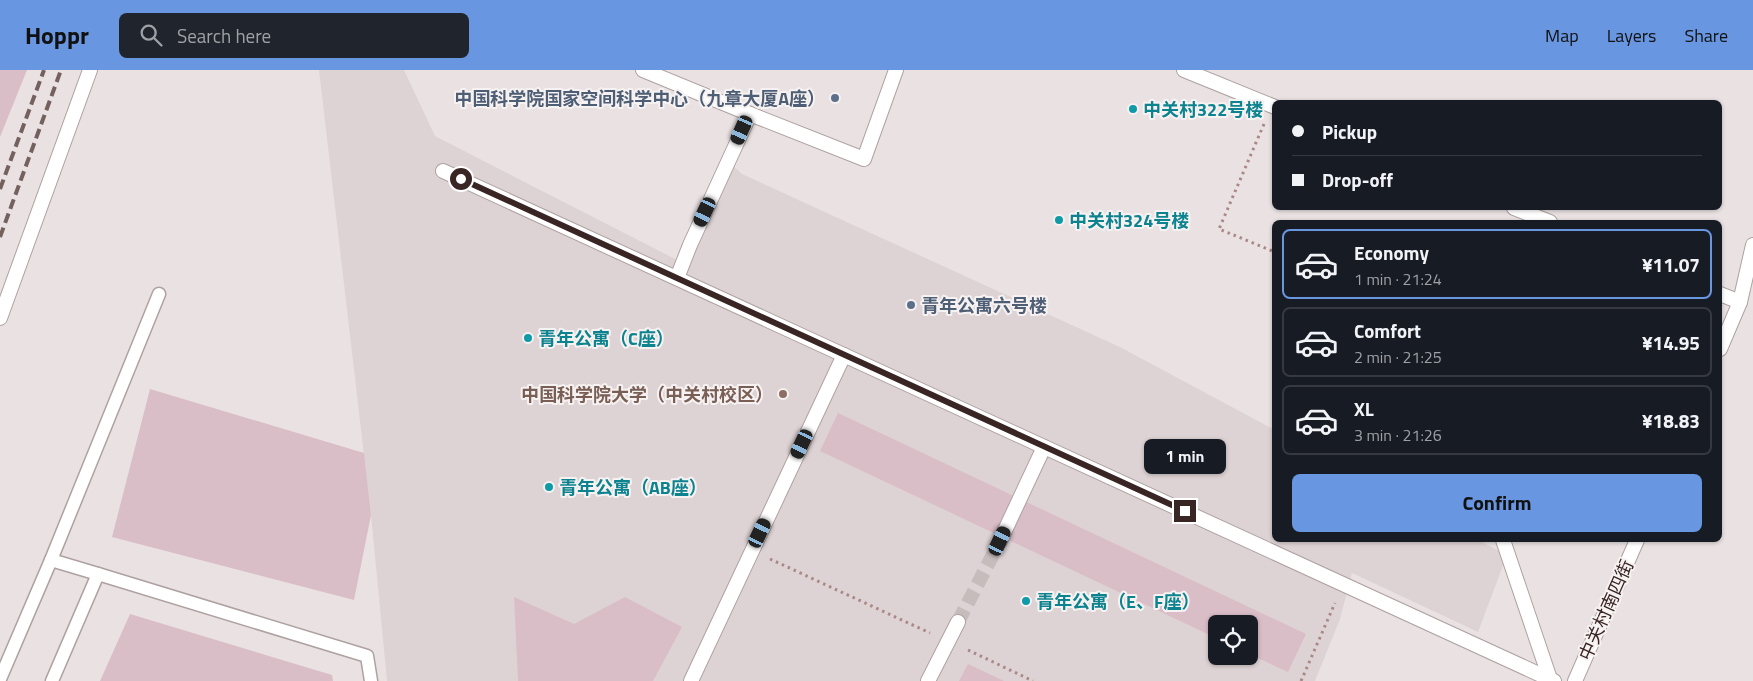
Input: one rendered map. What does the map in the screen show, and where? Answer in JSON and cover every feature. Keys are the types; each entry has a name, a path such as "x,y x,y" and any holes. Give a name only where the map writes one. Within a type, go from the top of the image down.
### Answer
{"street":[{"path":"0,318 90,70"},
{"path":"643,70 864,159 896,70"},
{"path":"1184,70 1272,105"},
{"path":"677,278 690,245 750,114"},
{"path":"443,171 1552,680"},
{"path":"1519,210 1545,220"},
{"path":"1722,344 1740,302 1753,245"},
{"path":"1722,295 1740,302"},
{"path":"691,681 844,355"},
{"path":"1000,541 1044,446"},
{"path":"1504,542 1552,680"},
{"name":"中关村南四街","path":"1576,681 1636,542"},
{"path":"928,681 958,622"}],"lane":[{"path":"0,679 51,560 159,294"},
{"path":"51,560 368,656 371,681"},
{"path":"52,681 98,574"}],"path":[{"path":"1272,110 1219,229 1272,251"},
{"path":"752,550 1033,681"},
{"path":"1301,681 1344,584"}],"shaded area":[{"path":"0,70 27,70 0,137"},
{"name":"中国科学院大学（中关村校区）","path":"319,70 404,70 435,136 683,263 733,166 742,174 1120,347 1272,428 1272,542 1482,542 1507,555 1478,632 1352,573 1340,619 1315,681 387,681 371,515"},
{"path":"150,389 364,453 371,515 354,600 112,537"},
{"path":"838,413 1306,634 1288,672 1258,658 1258,615 1208,615 1208,634 820,451"},
{"path":"514,597 574,624 625,597 682,627 653,681 518,681"},
{"path":"130,614 332,675 333,681 100,681"},
{"path":"968,664 1004,681 959,681"}],"tunnel":[{"path":"958,622 1000,541"}],"railway":[{"path":"0,189 44,70"},
{"path":"0,237 61,70"}],"place":[{"name":"中国科学院国家空间科学中心（九章大厦A座）","path":"835,98"},
{"name":"中关村322号楼","path":"1133,109"},
{"name":"中关村324号楼","path":"1059,220"},
{"name":"青年公寓六号楼","path":"911,305"},
{"name":"青年公寓（C座）","path":"528,338"},
{"name":"中国科学院大学（中关村校区）","path":"783,394"},
{"name":"青年公寓（AB座）","path":"549,487"},
{"name":"青年公寓（E、F座）","path":"1026,601"}],"route":[{"path":"461,179 1185,511"}]}
